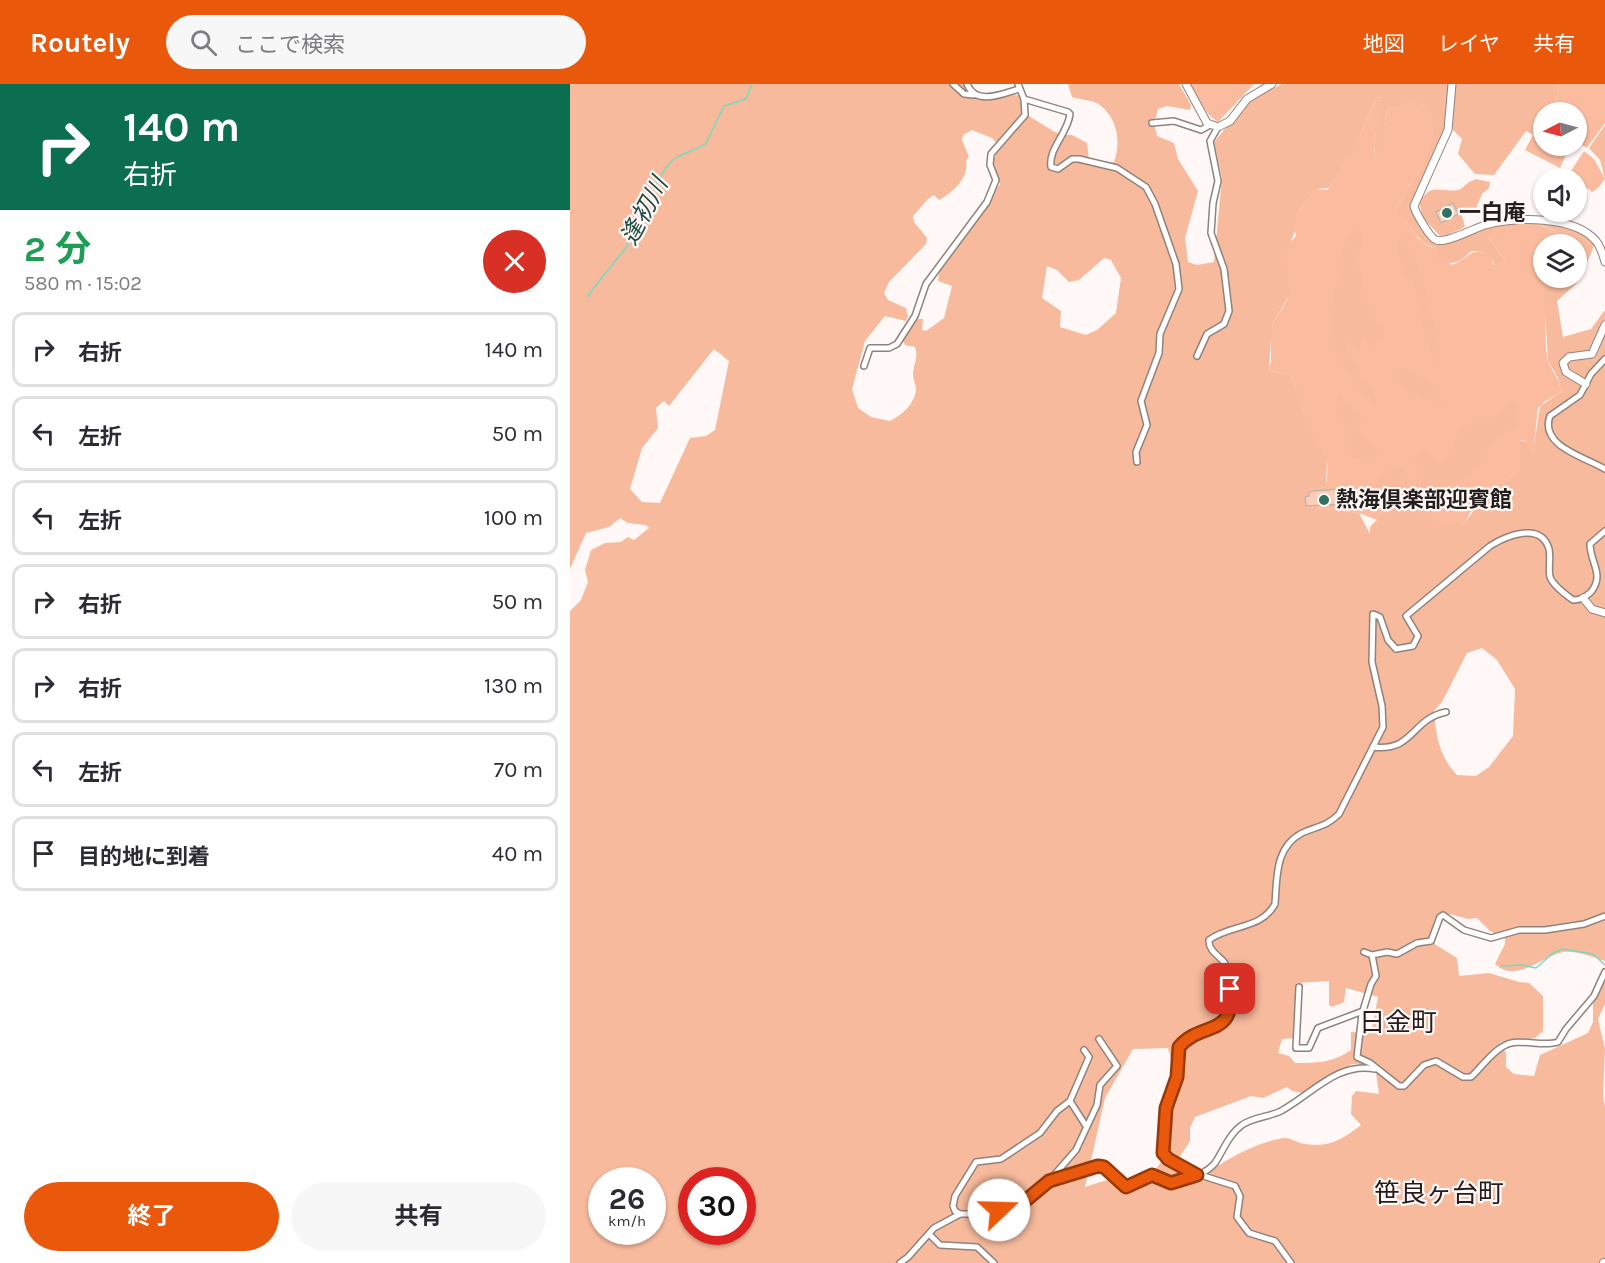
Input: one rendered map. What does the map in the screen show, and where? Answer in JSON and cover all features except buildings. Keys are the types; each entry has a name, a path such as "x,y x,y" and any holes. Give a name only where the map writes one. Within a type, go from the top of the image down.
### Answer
{"street":[{"path":"864,366 870,348 886,348 897,344 915,316 926,284 987,202 996,180 990,165 990,156 1025,115 1024,99 1019,86 985,98 964,94 953,84"},
{"path":"967,84 974,95"},
{"path":"1186,84 1202,115 1217,132 1210,141 1218,181 1213,202 1211,233 1224,269 1229,311 1224,324 1207,334 1197,356"},
{"path":"1152,123 1174,121 1201,130 1230,121 1247,99 1272,84"},
{"path":"1452,84 1448,130 1414,206 1432,236 1436,240 1444,241 1484,225 1533,219 1573,226 1585,231 1600,246 1605,262"},
{"path":"1024,99 1070,114 1065,133 1051,158 1051,167 1058,169 1072,159 1080,159 1118,168 1146,188 1173,253 1179,289 1160,334 1159,353 1143,396 1147,425 1136,452 1137,462"},
{"path":"1586,384 1566,372 1563,363 1569,357 1592,354 1605,325"},
{"path":"1605,359 1594,369 1581,395 1550,416 1548,421 1549,434 1560,445 1605,469"},
{"path":"1291,1263 1275,1241 1249,1233 1238,1217 1240,1197 1235,1186 1197,1175 1168,1159 1163,1153 1166,1108 1177,1077 1179,1047 1192,1036 1221,1024 1232,1006 1227,969 1209,947 1209,940 1263,919 1272,910 1275,904 1279,859 1283,849 1304,833 1330,823 1339,814 1380,736 1383,717 1372,662 1373,614 1380,617 1388,640 1396,649 1413,646 1418,636 1406,616 1490,546 1500,540 1527,532 1542,536 1546,541 1550,557 1550,576 1553,582 1573,600 1583,598 1598,583 1600,574 1590,550 1590,544 1605,531"},
{"path":"1583,598 1592,609 1605,613"},
{"path":"1373,747 1398,746 1428,718 1446,712"},
{"path":"1364,952 1397,954 1417,943 1431,941 1440,917 1443,915 1464,930 1491,938 1519,930 1545,930 1584,924 1605,916"},
{"path":"1372,954 1376,976 1371,984 1363,1011 1357,1057 1370,1063 1375,1070 1399,1086 1404,1086 1424,1065 1436,1061 1463,1077 1470,1077 1503,1046 1515,1042 1548,1046 1558,1042 1594,996 1605,972"},
{"path":"1299,987 1296,1048 1309,1048 1318,1028 1363,1011"},
{"path":"900,1263 934,1228 960,1214 986,1214 1025,1201 1049,1181 1076,1150 1097,1105 1100,1084 1117,1066 1099,1039"},
{"path":"960,1214 955,1211 953,1201 976,1162 1001,1159 1040,1133 1057,1111 1070,1101 1089,1057 1084,1050"},
{"path":"1049,1181 1098,1166 1104,1167 1126,1187 1152,1175 1171,1183 1197,1175 1215,1164 1219,1154 1242,1125 1279,1112 1350,1068 1375,1070"},
{"path":"1070,1101 1086,1126"},
{"path":"929,1234 940,1245 977,1247 994,1263"}],"shaded area":[{"path":"570,84 969,84 974,96 979,99 1019,95 1024,113 1053,131 1062,135 1072,135 1087,143 1089,160 1105,163 1114,162 1116,155 1117,139 1111,117 1100,105 1072,97 1068,84 1179,84 1191,105 1190,110 1167,106 1158,109 1152,122 1157,136 1174,143 1178,159 1198,191 1185,238 1188,262 1197,265 1214,262 1222,178 1214,142 1248,101 1282,84 1558,84 1556,102 1533,102 1533,131 1526,131 1494,175 1475,174 1458,154 1462,139 1453,130 1450,108 1447,129 1411,204 1432,241 1444,244 1490,225 1489,238 1505,261 1495,265 1486,254 1477,251 1472,251 1454,263 1440,262 1436,248 1420,239 1399,214 1397,207 1426,158 1432,132 1431,119 1426,105 1407,102 1388,109 1382,146 1375,158 1374,144 1381,97 1376,98 1357,143 1329,188 1315,189 1296,216 1295,231 1287,251 1289,296 1272,324 1269,370 1289,374 1299,391 1303,409 1327,464 1326,487 1310,490 1305,497 1307,507 1359,513 1370,534 1370,527 1395,505 1373,482 1395,467 1404,467 1402,477 1410,484 1416,484 1418,469 1411,460 1422,451 1442,464 1451,455 1459,427 1488,419 1515,402 1518,426 1498,437 1489,446 1482,464 1468,477 1443,487 1432,508 1417,518 1461,524 1465,523 1476,507 1520,469 1520,440 1527,442 1533,452 1540,406 1561,392 1558,378 1548,361 1544,293 1549,288 1571,288 1557,301 1563,337 1591,329 1605,310 1605,961 1579,953 1563,952 1520,970 1503,969 1495,964 1505,944 1505,939 1490,931 1477,918 1468,919 1442,912 1435,919 1430,938 1436,945 1457,958 1459,976 1489,973 1529,983 1543,996 1543,1031 1535,1038 1500,1042 1506,1053 1506,1067 1514,1074 1534,1076 1540,1055 1588,1033 1593,1022 1593,1004 1605,977 1605,1004 1598,1019 1605,1049 1603,1096 1605,1107 1605,1263 570,1263 570,611 581,600 588,582 585,570 591,550 605,543 621,542 628,537 634,540 649,528 646,525 628,523 620,518 609,527 586,533 570,569","holes":["972,130 992,138 999,146 992,165 1000,184 939,273 938,281 952,286 944,318 926,331 922,330 923,319 918,319 903,341 905,345 915,347 916,351 913,375 916,389 913,399 899,416 890,421 871,417 858,408 852,389 865,341 885,316 906,321 908,316 906,308 888,300 884,293 889,282 926,244 927,238 914,222 913,216 934,195 939,200 950,193 965,173 966,160 969,157 962,140 963,135","1104,258 1111,260 1121,278 1116,313 1097,330 1086,335 1060,327 1061,311 1042,298 1047,266 1057,270 1069,282 1079,280","714,349 729,361 715,430 706,436 690,438 660,503 642,502 630,489 642,448 658,428 656,408 664,401 669,406","1482,648 1497,660 1515,689 1513,736 1489,767 1476,776 1457,775 1451,768 1442,753 1437,737 1434,711 1442,702 1467,653","1329,981 1329,1005 1332,1007 1344,1002 1346,988 1378,997 1371,1033 1351,1032 1351,1050 1337,1058 1324,1061 1295,1063 1289,1056 1278,1053 1282,1039 1293,1038 1296,983","1168,1048 1178,1087 1169,1109 1169,1149 1155,1171 1117,1184 1107,1180 1085,1187 1105,1098 1133,1049","1352,1064 1375,1066 1379,1094 1356,1091 1352,1096 1351,1114 1361,1125 1335,1141 1314,1145 1286,1138 1274,1140 1243,1152 1207,1174 1177,1161 1190,1141 1190,1128 1195,1117 1251,1096 1263,1098 1287,1087 1292,1091 1302,1093"]},
{"path":"1188,84 1254,84 1218,122 1209,115"},
{"path":"1558,84 1605,84 1605,123 1587,148 1587,102 1556,102"},
{"path":"1382,97 1374,144 1375,158 1380,148 1388,109 1407,101 1426,105 1432,119 1431,145 1420,170 1397,207 1418,238 1428,246 1436,248 1451,265 1473,252 1490,255 1494,265 1505,261 1489,238 1490,225 1524,219 1563,234 1533,234 1533,288 1549,288 1546,292 1547,355 1561,392 1538,408 1533,453 1526,441 1520,440 1520,469 1470,513 1465,523 1459,525 1390,525 1359,513 1307,507 1304,497 1310,490 1326,487 1328,465 1313,439 1299,391 1289,374 1269,370 1271,326 1288,299 1286,247 1296,236 1293,220 1315,189 1328,190 1359,138 1376,98"},
{"path":"1533,125 1533,135 1526,131"},
{"path":"1605,125 1605,179 1600,160 1589,148"},
{"path":"1533,135 1533,154 1525,150"},
{"path":"1587,153 1594,159 1605,179 1592,192 1587,188 1587,168 1573,168 1581,156 1587,156"},
{"path":"1537,156 1566,156 1560,168"},
{"path":"1476,179 1490,182 1489,188 1482,194 1474,213 1468,215 1460,209 1465,227 1446,236 1440,236 1423,218 1419,203 1428,192 1461,189"},
{"path":"1533,222 1573,226 1583,234 1560,234"},
{"path":"1360,230 1363,234 1356,270 1361,274 1364,297 1385,331 1381,341 1370,348 1363,336 1360,348 1349,342 1346,345 1347,352 1377,399 1377,405 1346,369 1335,347 1329,325 1344,244 1353,233"},
{"path":"1587,237 1595,243 1587,263"},
{"path":"1405,238 1420,273 1440,350 1436,364 1421,318 1413,279 1405,277 1397,251 1398,240"},
{"path":"1403,367 1429,381 1443,404 1430,401 1399,386 1395,378 1396,369"},
{"path":"1339,393 1362,419 1355,424 1359,433 1376,448 1377,455 1373,459 1354,458 1347,452 1348,432 1335,411"}],"waterway":[{"name":"逢初川","path":"588,297 627,246 666,168 677,157 706,143 724,106 746,99 752,84"},
{"path":"1501,966 1522,965 1536,968 1552,954 1562,949 1593,954 1605,965"}],"place":[{"name":"一白庵","path":"1447,213"},
{"name":"熱海倶楽部迎賓館","path":"1324,500"}],"district":[{"name":"日金町","path":"1398,1022"},
{"name":"笹良ヶ台町","path":"1439,1193"}],"route":[{"path":"999,1210 1025,1201 1049,1181 1098,1166 1104,1167 1126,1187 1152,1175 1171,1183 1197,1175 1168,1159 1163,1153 1166,1108 1177,1077 1179,1047 1192,1036 1215,1027 1226,1019 1232,1006 1230,989"}]}
